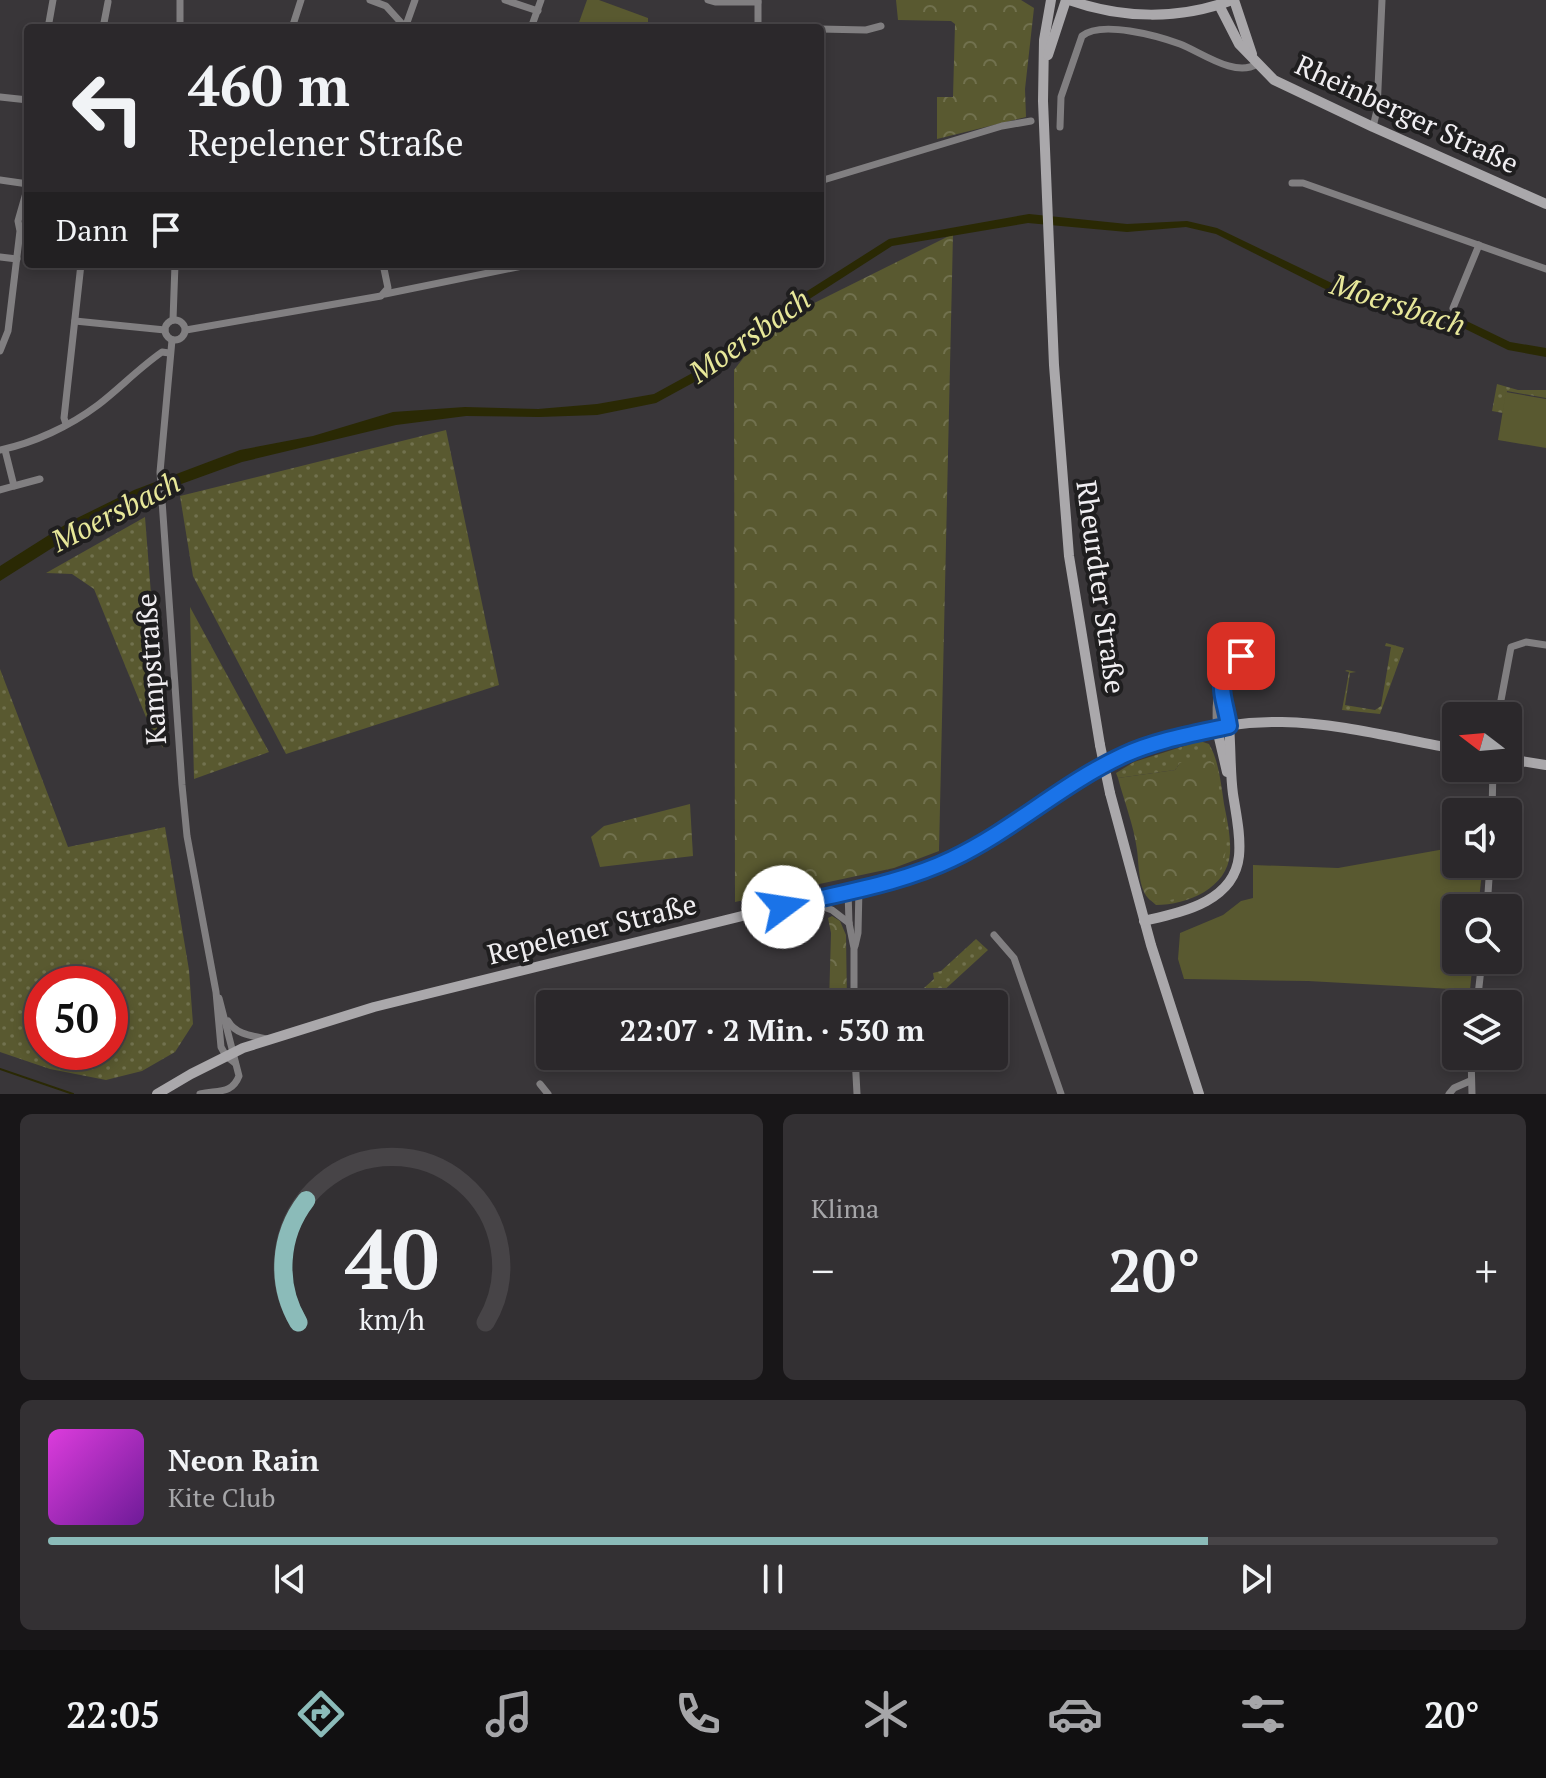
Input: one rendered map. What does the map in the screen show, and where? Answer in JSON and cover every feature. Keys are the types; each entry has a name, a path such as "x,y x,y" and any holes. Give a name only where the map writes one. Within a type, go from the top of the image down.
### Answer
{"main road":[{"name":"Rheurdter Straße","path":"1051,0 1044,40 1046,197 1054,365 1069,556 1110,793 1144,921 1199,1094"},
{"name":"Rheurdter Straße","path":"1044,72 1068,0"},
{"path":"1068,0 1101,9 1163,15 1233,0 1256,61"},
{"name":"Rheinberger Straße","path":"1219,5 1239,44 1274,80 1546,204"},
{"name":"Repelener Straße","path":"157,1094 268,1039 374,1007 924,871 956,857 1087,775 1123,756 1171,738 1229,726 1283,722 1442,747"},
{"path":"1144,921 1183,912 1212,898 1234,875 1239,854 1229,726"},
{"path":"1217,729 1232,789"},
{"path":"1522,761 1546,765"}],"street":[{"path":"49,24 53,0"},
{"path":"180,0 180,24"},
{"path":"293,24 301,0"},
{"path":"370,0 386,6 402,24"},
{"path":"406,24 415,0"},
{"path":"505,0 538,11"},
{"path":"533,24 541,0"},
{"path":"708,0 758,1 758,24"},
{"path":"1373,127 1377,110 1382,0"},
{"path":"104,24 108,2"},
{"path":"824,29 866,30 881,26"},
{"path":"1060,127 1061,97 1082,36 1087,32 1101,29 1126,31 1179,44 1230,66 1248,68 1256,61"},
{"path":"0,97 24,100"},
{"path":"824,180 1002,126 1031,121"},
{"path":"0,180 24,184"},
{"path":"1292,183 1303,183 1546,269"},
{"path":"0,351 8,331 17,259 24,232 18,221 24,199"},
{"path":"1453,308 1479,245"},
{"path":"0,257 17,259"},
{"path":"66,424 64,418 81,268"},
{"path":"173,320 175,268"},
{"path":"383,268 386,293"},
{"path":"186,330 512,268"},
{"path":"173,320 180,321 186,330 181,339 172,340 165,330 173,320"},
{"path":"75,321 165,330"},
{"name":"Kampstraße","path":"172,340 160,472 187,836 216,992 221,1047 232,1057"},
{"path":"14,486 2,450 40,438 94,408 162,352 169,353"},
{"path":"0,490 40,479"},
{"path":"1501,702 1511,647 1526,642 1546,645"},
{"path":"1217,729 1216,713 1225,670 1241,656"},
{"path":"1220,686 1229,726"},
{"path":"854,890 849,923 854,948 854,990"},
{"path":"854,890 858,933 854,948"},
{"path":"806,901 832,910 849,923"},
{"path":"994,935 1014,958 1061,1094"},
{"name":"Kampstraße","path":"216,992 232,1057"},
{"name":"Kampstraße","path":"223,1011 235,1029 268,1039"},
{"path":"200,1094 233,1089 239,1076 232,1057"},
{"path":"856,1070 857,1094"},
{"path":"1470,1070 1471,1094"},
{"path":"1449,1094 1454,1088 1470,1081"},
{"path":"540,1084 548,1094"}],"green space":[{"path":"587,0 599,0 648,18 648,24 578,24"},
{"path":"896,0 1021,0 1034,8 1025,89 1026,117 937,139 937,97 953,97 955,24 951,21 898,20"},
{"path":"953,234 939,851 894,868 735,902 734,370 768,326"},
{"path":"1497,384 1518,390 1546,390 1546,398 1507,391 1503,413 1492,411"},
{"path":"1506,392 1546,399 1546,448 1498,440"},
{"path":"446,430 499,685 286,754 193,576 180,496"},
{"path":"145,517 163,748 150,727 94,589 72,574 46,573"},
{"path":"190,607 269,752 194,779"},
{"path":"1386,643 1404,648 1380,714 1342,710 1347,670 1356,672 1350,673 1345,705 1375,710 1381,706 1391,647 1385,646"},
{"path":"0,669 68,847 165,827 189,970 193,1024 175,1052 142,1071 106,1080 55,1070 128,1070 128,966 24,966 24,1060 0,1052"},
{"path":"1200,741 1209,744 1219,773 1230,841 1228,865 1214,885 1204,892 1180,902 1156,905 1148,898 1153,901 1180,763 1175,770 1118,778 1116,773 1134,762"},
{"path":"1208,759 1214,764 1226,825 1223,862 1215,877 1200,889 1166,901 1151,900 1141,881 1134,832 1118,778 1175,770 1180,763"},
{"path":"690,804 693,856 600,867 591,837 604,826"},
{"path":"1442,849 1442,878 1481,878 1480,894 1442,894 1442,974 1472,974 1470,990 1308,981 1184,979 1178,959 1180,933 1223,915 1241,901 1253,898 1253,865 1338,868"},
{"path":"832,916 840,921 846,935 847,990 829,990 831,933 828,918"},
{"path":"976,939 988,950 944,990 922,990 934,979 933,973 941,971"}],"water":[{"name":"Moersbach","path":"1029,214 1127,224 1187,221 1217,228 1342,288 1450,313 1510,342 1546,348 1546,357 1508,350 1449,321 1385,309 1339,296 1216,234 1186,227 1127,232 1028,223 892,246 772,323 711,373 656,403 597,415 466,416 396,425 242,462 137,500 79,531 0,581 0,566 71,521 134,490 240,450 313,436 393,412 465,407 538,409 597,404 654,394 707,365 768,316 889,239"}],"waterway":[{"path":"0,1069 73,1094"}],"route":[{"path":"783,907 939,865 1005,829 1087,775 1123,756 1171,738 1229,726 1220,686 1225,670 1241,656"}]}
